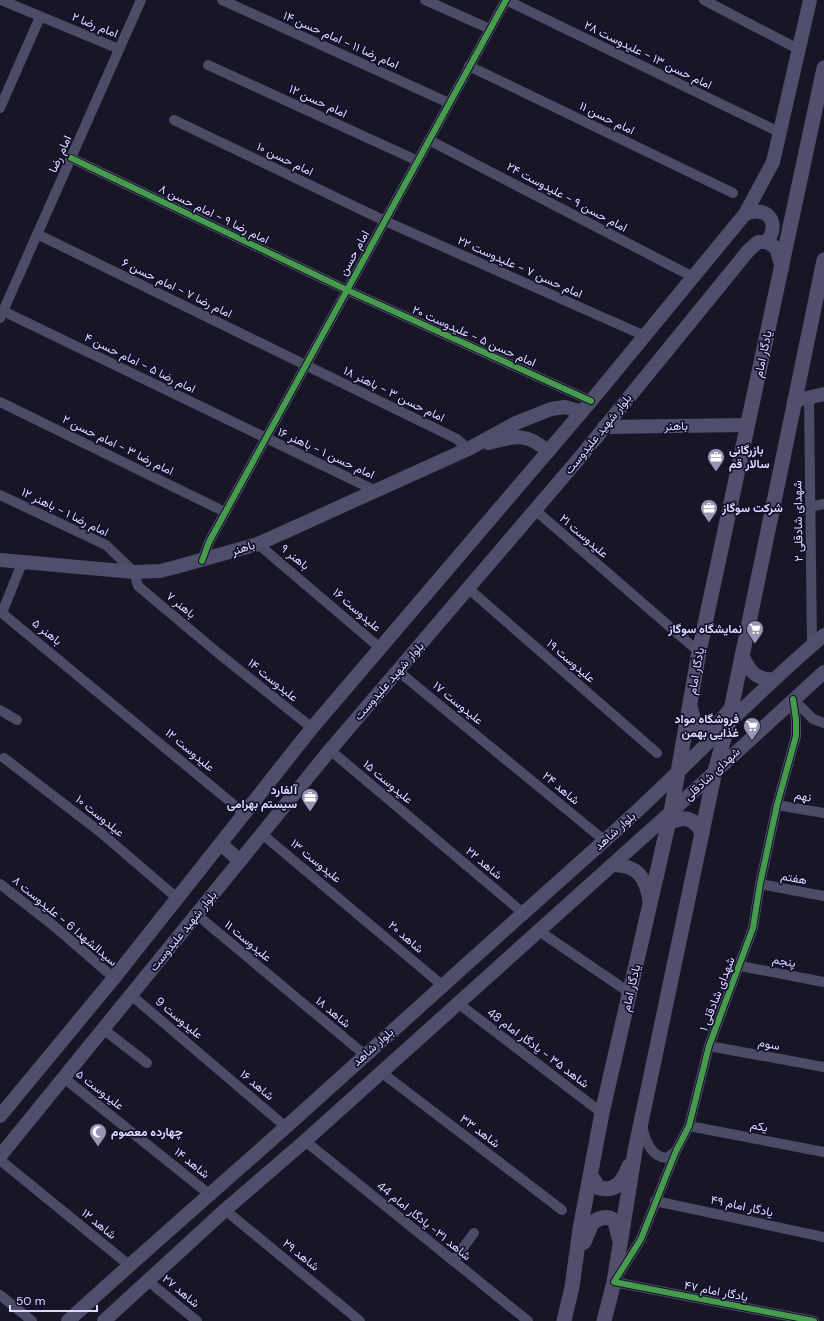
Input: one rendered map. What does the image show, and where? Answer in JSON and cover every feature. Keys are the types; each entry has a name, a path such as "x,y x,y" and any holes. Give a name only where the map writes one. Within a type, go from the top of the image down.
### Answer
{"main road":[{"name":"بلوار شهید علیدوست","path":"0,1116 114,978 312,728 592,401 745,214 773,162 810,0"},
{"name":"یادگار امام","path":"564,1321 572,1287 580,1229 602,1114 670,818 699,652 824,68"},
{"path":"745,214 753,210 762,212 770,217 774,225 772,235 767,242 776,248 782,268"},
{"name":"بلوار شهید علیدوست","path":"0,1156 330,750 535,510 748,251 758,242 767,242"},
{"path":"604,1321 614,1282 636,1151 715,771 728,724 794,401 820,299 824,260"},
{"path":"794,401 824,394"},
{"name":"باهنر","path":"0,560 134,572 160,571 202,561 258,544 468,449 516,423 551,409 565,407 582,412"},
{"name":"باهنر","path":"604,426 747,425"},
{"name":"باهنر","path":"468,449 518,437 528,437 548,452"},
{"name":"شهدای شادقلی","path":"678,773 774,679 824,635"},
{"path":"742,654 750,671 766,680 774,679"},
{"name":"شهدای شادقلی","path":"670,818 715,771 824,672"},
{"path":"690,706 692,716 696,724 707,729 715,727 731,709"},
{"name":"بلوار شاهد","path":"68,1321 129,1265 286,1127 522,912 605,840 678,773"},
{"path":"670,818 690,819 696,823 702,833"},
{"name":"بلوار شاهد","path":"104,1321 225,1210 459,1004 612,865 670,818"},
{"path":"221,844 240,861"},
{"path":"612,865 626,865 636,870 644,880 650,903"},
{"path":"591,1176 599,1188 611,1188 617,1186 622,1182 636,1151"},
{"path":"572,1287 584,1243 592,1223 603,1217 611,1218 615,1221 620,1247"}],"street":[{"name":"امام رضا ۲","path":"1,0 119,49"},
{"name":"امام رضا","path":"2,314 141,0"},
{"name":"امام رضا ۱۱ - امام حسن ۱۴","path":"222,0 450,103"},
{"path":"424,0 490,29"},
{"name":"امام حسن","path":"202,561 209,542 225,512 506,0"},
{"name":"امام حسن ۱۳ - علیدوست ۲۸","path":"506,0 779,132"},
{"path":"704,0 798,49"},
{"path":"0,108 40,16"},
{"name":"امام حسن ۱۲","path":"208,64 418,161"},
{"name":"امام حسن ۱۱","path":"469,66 733,193"},
{"name":"امام حسن ۱۰","path":"174,120 385,221"},
{"name":"امام حسن ۹ - علیدوست ۲۴","path":"429,140 693,277"},
{"name":"امام رضا ۹ - امام حسن ۸","path":"71,158 347,290"},
{"name":"امام حسن ۷ - علیدوست ۲۲","path":"385,221 645,336"},
{"name":"امام رضا ۷ - امام حسن ۶","path":"37,234 306,365"},
{"name":"امام حسن ۵ - علیدوست ۲۰","path":"347,290 592,401"},
{"name":"امام رضا ۵ - امام حسن ۴","path":"2,314 266,438"},
{"name":"امام حسن ۳ - باهنر ۱۸","path":"306,365 457,439 468,449"},
{"name":"شهدای شادقلی ۲","path":"809,397 812,645"},
{"name":"امام رضا ۳ - امام حسن ۲","path":"0,402 225,512"},
{"name":"امام حسن ۱ - باهنر ۱۶","path":"266,438 376,491"},
{"name":"امام رضا ۱ - باهنر ۱۲","path":"0,495 106,545 134,572"},
{"path":"810,507 824,504"},
{"name":"علیدوست ۲۱","path":"535,510 699,652"},
{"name":"باهنر ۹","path":"258,544 316,591"},
{"name":"باهنر ۵","path":"22,563 2,612 117,706"},
{"name":"باهنر ۷","path":"134,572 138,586 218,653"},
{"name":"علیدوست ۱۹","path":"469,588 657,753"},
{"name":"علیدوست ۱۶","path":"316,591 380,648"},
{"name":"علیدوست ۱۴","path":"218,653 312,728"},
{"name":"علیدوست ۱۷","path":"398,671 501,755"},
{"path":"793,699 813,719 824,723"},
{"name":"شهدای شادقلی ۱","path":"614,1282 641,1239 676,1151 689,1126 709,1046 753,928 760,884 796,736 796,720 793,699"},
{"name":"علیدوست ۱۲","path":"117,706 245,814"},
{"path":"0,710 17,720"},
{"name":"علیدوست ۱۵","path":"330,750 429,834"},
{"name":"شاهد ۲۴","path":"501,755 605,840"},
{"name":"عیلدوست ۱۰","path":"4,758 99,832 177,898"},
{"name":"نهم","path":"778,805 824,813"},
{"name":"علیدوست ۱۳","path":"262,834 353,909"},
{"name":"شاهد ۲۲","path":"429,834 522,912"},
{"name":"سیدالشهدا 6 - علیدوست ۸","path":"0,884 54,926 114,978"},
{"name":"هفتم","path":"760,884 824,896"},
{"name":"شاهد ۲۰","path":"353,909 442,985"},
{"name":"علیدوست ۱۱","path":"196,914 284,988"},
{"path":"539,931 630,994"},
{"name":"پنجم","path":"740,966 824,982"},
{"name":"شاهد ۱۸","path":"284,988 365,1055"},
{"name":"علیدوست 9","path":"131,994 211,1062"},
{"name":"شاهد ۳۵ - یادگار امام 48","path":"459,1004 602,1114"},
{"path":"103,1029 147,1063"},
{"name":"سوم","path":"709,1046 824,1067"},
{"name":"شاهد ۱۶","path":"211,1062 286,1127"},
{"name":"شاهد ۳۳","path":"381,1072 562,1210"},
{"name":"علیدوست ۵","path":"64,1078 140,1138"},
{"path":"642,1122 645,1138 654,1153 661,1158 667,1158 676,1151"},
{"name":"یکم","path":"689,1126 824,1152"},
{"name":"شاهد ۱۴","path":"140,1138 209,1194"},
{"name":"شاهد ۳۱- یادگار امام 44","path":"305,1141 528,1321"},
{"name":"شاهد ۱۲","path":"0,1160 129,1265"},
{"name":"یادگار امام ۴۹","path":"655,1201 824,1237"},
{"name":"شاهد ۲۹","path":"225,1210 360,1321"},
{"path":"453,1261 474,1233"},
{"name":"شاهد ۲۷","path":"148,1281 197,1321"},
{"name":"یادگار امام ۴۷","path":"614,1282 814,1321"},
{"path":"0,1295 32,1321"}],"cycle path":[{"path":"202,561 209,542 506,0"},
{"path":"71,158 347,290 591,401"},
{"path":"793,699 796,720 796,736 777,805 760,884 753,928 709,1046 689,1126 676,1151 641,1239 614,1282 814,1321"}],"place":[{"name":"بازرگانی سالار قم","path":"716,472"},
{"name":"شرکت سوگاز","path":"709,523"},
{"name":"نمایشگاه سوگاز","path":"755,644"},
{"name":"فروشگاه مواد غذایی بهمن","path":"752,741"},
{"name":"آلفارد سیستم بهرامی","path":"310,812"},
{"name":"چهارده معصوم","path":"98,1147"}]}
